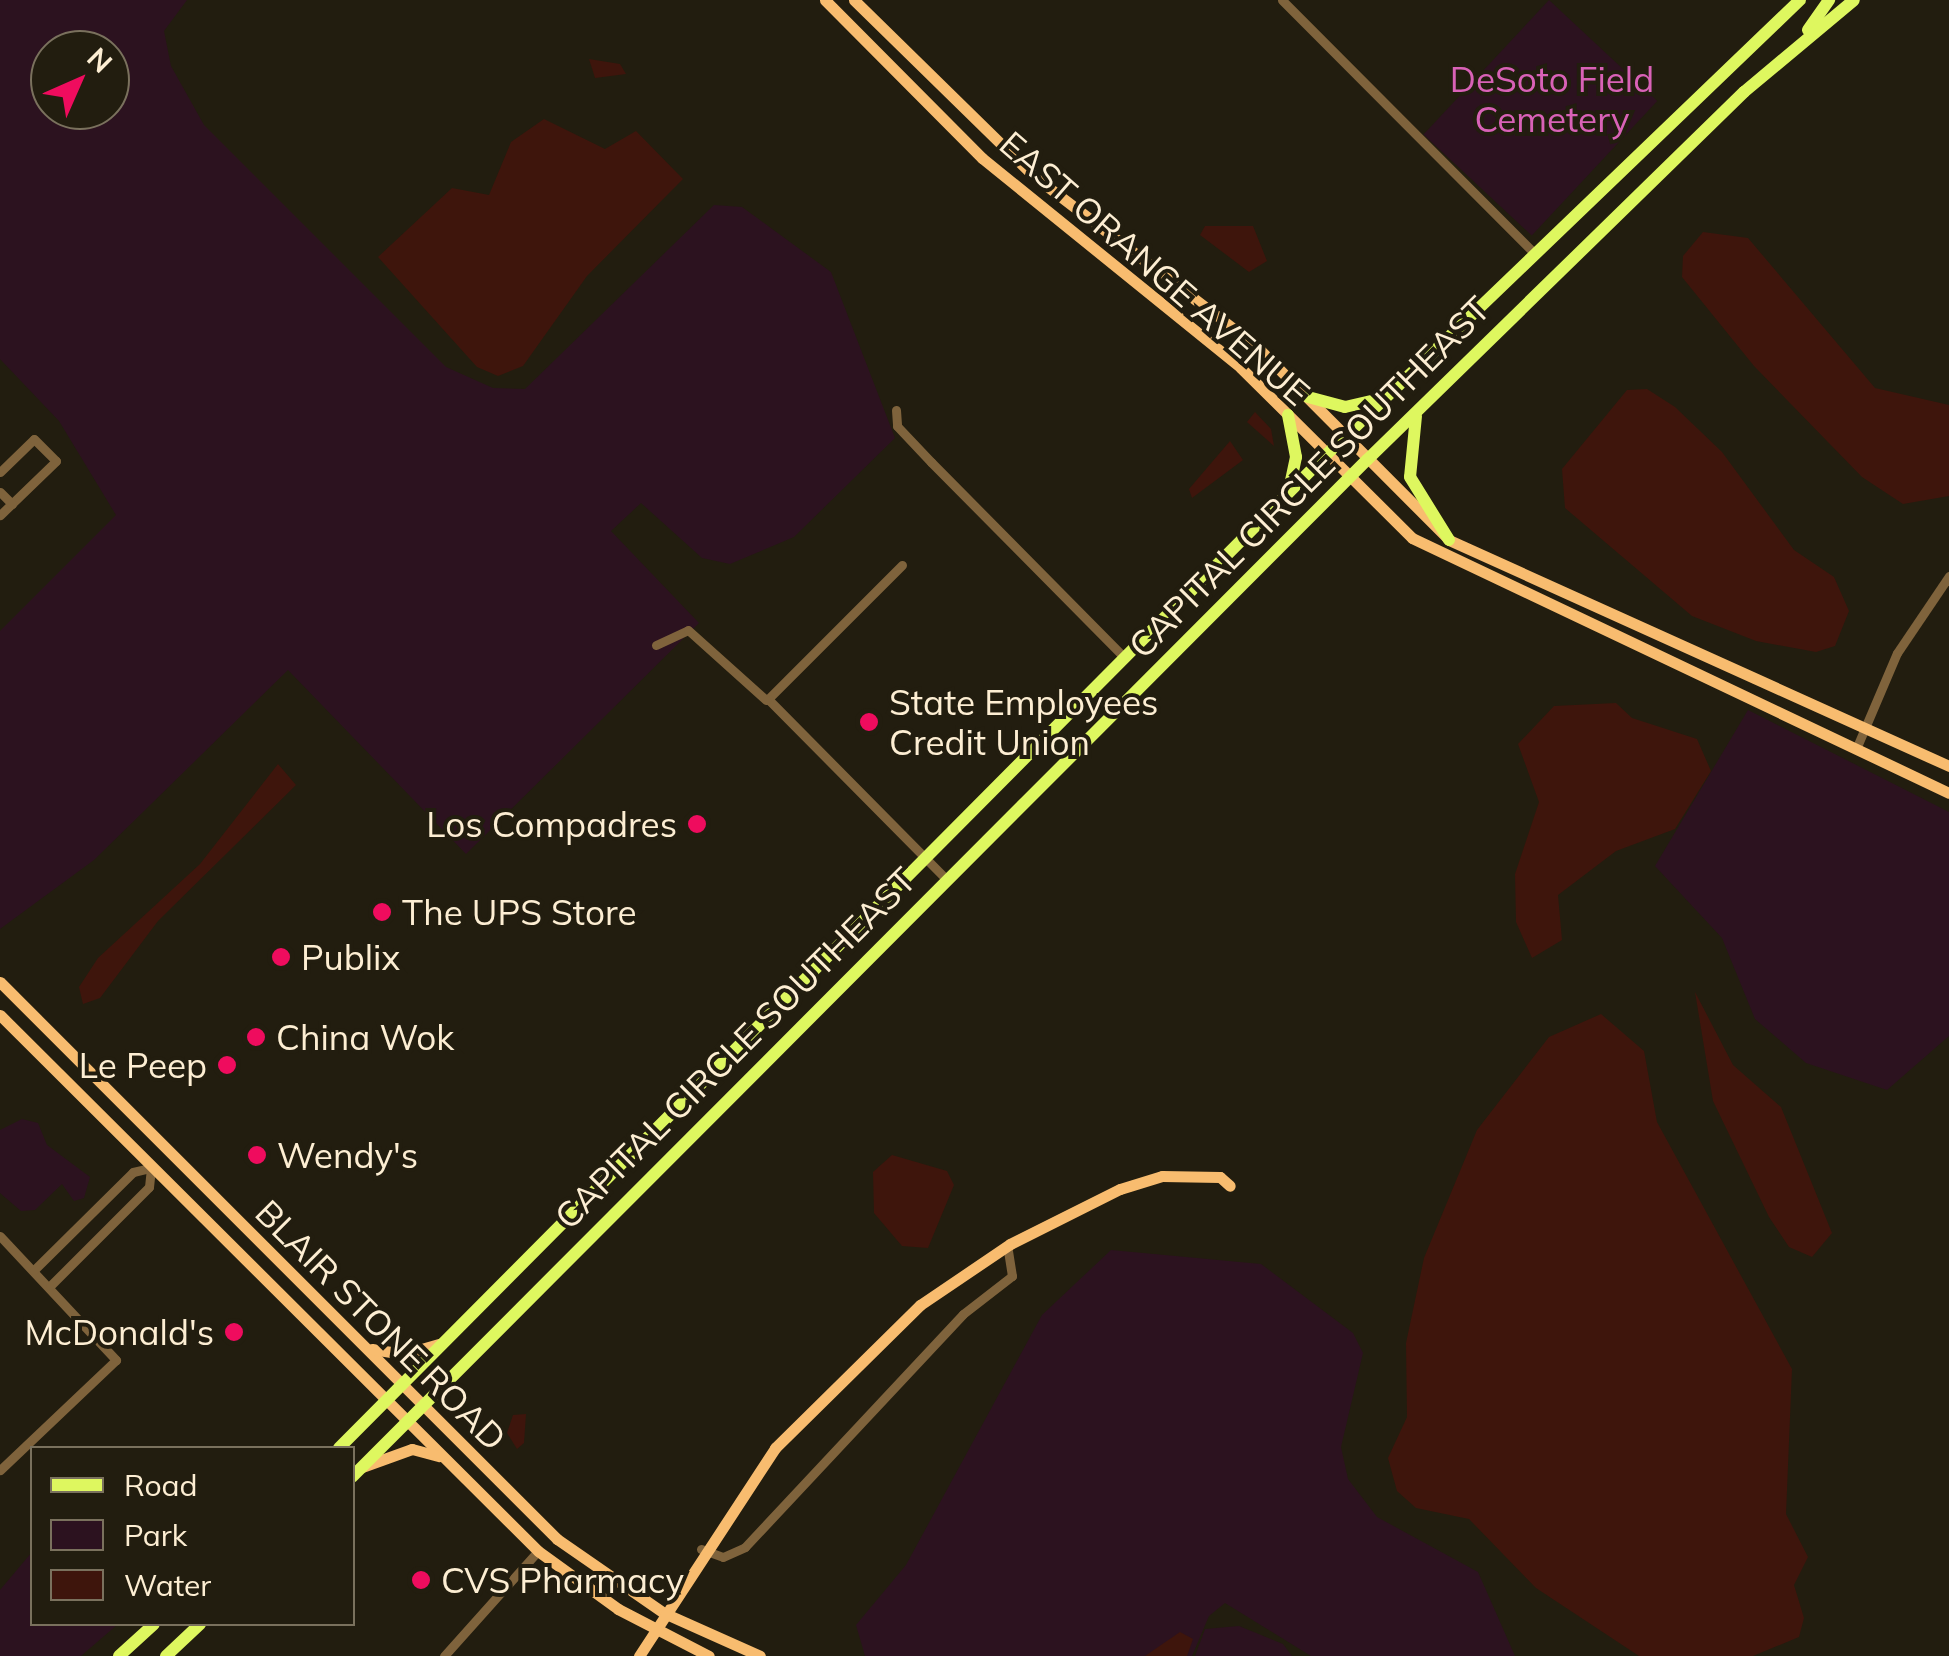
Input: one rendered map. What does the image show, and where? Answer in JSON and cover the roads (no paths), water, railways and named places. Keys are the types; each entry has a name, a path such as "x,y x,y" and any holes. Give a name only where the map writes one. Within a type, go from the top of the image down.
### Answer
{"main road":[{"name":"CAPITAL CIRCLE SOUTHEAST","path":"341,1446 1289,491 1800,0"},
{"path":"1804,37 1829,0"},
{"name":"CAPITAL CIRCLE SOUTHEAST","path":"357,1472 945,878 1367,460 1804,37 1854,0"},
{"path":"1308,397 1346,407 1386,397"},
{"path":"1418,411 1406,464 1449,540"},
{"path":"1288,415 1296,458 1289,491"},
{"path":"119,1656 152,1626"},
{"path":"166,1656 198,1626"}],"street":[{"name":"EAST ORANGE AVENUE","path":"824,0 1021,193 1288,415 1349,478 1453,564 1949,793"},
{"name":"EAST ORANGE AVENUE","path":"854,0 1035,177 1227,322 1308,397 1449,540 1862,730 1949,766"},
{"path":"1282,0 1534,252"},
{"path":"896,410 898,426 931,462 1123,656"},
{"path":"0,472 34,439 56,461 0,515"},
{"path":"0,492 12,504"},
{"path":"767,700 902,565"},
{"path":"1856,748 1916,620 1949,576"},
{"path":"656,645 688,630 767,700 945,878"},
{"name":"BLAIR STONE ROAD","path":"0,982 577,1554 664,1613 760,1656"},
{"name":"BLAIR STONE ROAD","path":"0,1015 538,1551 654,1630 709,1656"},
{"path":"34,1270 134,1172 151,1168 168,1152"},
{"path":"50,1286 149,1186 151,1168"},
{"path":"638,1656 701,1549 819,1398 920,1304 1006,1246 1162,1176 1220,1177 1230,1186"},
{"path":"81,1224 97,1239"},
{"path":"0,1236 113,1352 109,1371 0,1470"},
{"path":"701,1549 724,1557 745,1547 963,1314 1012,1276 1006,1246"},
{"path":"369,1348 417,1353 444,1342"},
{"path":"357,1472 412,1450 448,1460"},
{"path":"444,1656 538,1551 577,1554"}],"water":[{"path":"589,59 620,64 626,74 595,78"},
{"path":"544,119 605,149 636,131 683,179 587,276 523,366 498,376 477,367 378,257 452,188 489,195 511,142"},
{"path":"1205,226 1253,226 1267,261 1249,272 1200,235"},
{"path":"1703,232 1748,238 1875,388 1949,405 1949,496 1903,504 1862,477 1754,366 1682,277 1683,256"},
{"path":"1647,389 1675,407 1722,452 1794,550 1834,577 1849,611 1835,646 1816,652 1756,641 1692,616 1565,508 1562,469 1627,390"},
{"path":"1255,412 1271,429 1274,446 1247,422"},
{"path":"1230,441 1243,460 1192,498 1189,489"},
{"path":"1616,703 1632,718 1697,739 1711,771 1675,829 1616,851 1558,895 1562,940 1532,958 1516,922 1515,874 1539,802 1518,744 1554,706"},
{"path":"278,764 296,785 158,921 100,998 83,1004 79,987 98,958 200,864"},
{"path":"1695,992 1733,1065 1781,1107 1832,1233 1812,1257 1789,1247 1769,1217 1713,1101"},
{"path":"1601,1014 1644,1051 1657,1122 1792,1369 1786,1514 1808,1557 1794,1585 1804,1618 1799,1637 1753,1656 1639,1656 1536,1588 1469,1519 1416,1508 1397,1491 1388,1458 1407,1417 1406,1343 1424,1258 1477,1130 1549,1037"},
{"path":"892,1155 947,1171 954,1185 928,1248 902,1246 874,1213 873,1172"},
{"path":"526,1414 524,1443 517,1449 507,1433 513,1415"},
{"path":"1180,1632 1193,1639 1187,1656 1145,1656"}],"place":[{"name":"State Employees Credit Union","path":"869,722"},
{"name":"Los Compadres","path":"697,824"},
{"name":"The UPS Store","path":"382,912"},
{"name":"Publix","path":"281,957"},
{"name":"China Wok","path":"256,1037"},
{"name":"Le Peep","path":"227,1065"},
{"name":"Wendy's","path":"257,1155"},
{"name":"McDonald's","path":"234,1332"},
{"name":"CVS Pharmacy","path":"421,1580"}],"park label":[{"name":"DeSoto Field Cemetery","path":"1552,99"}]}
